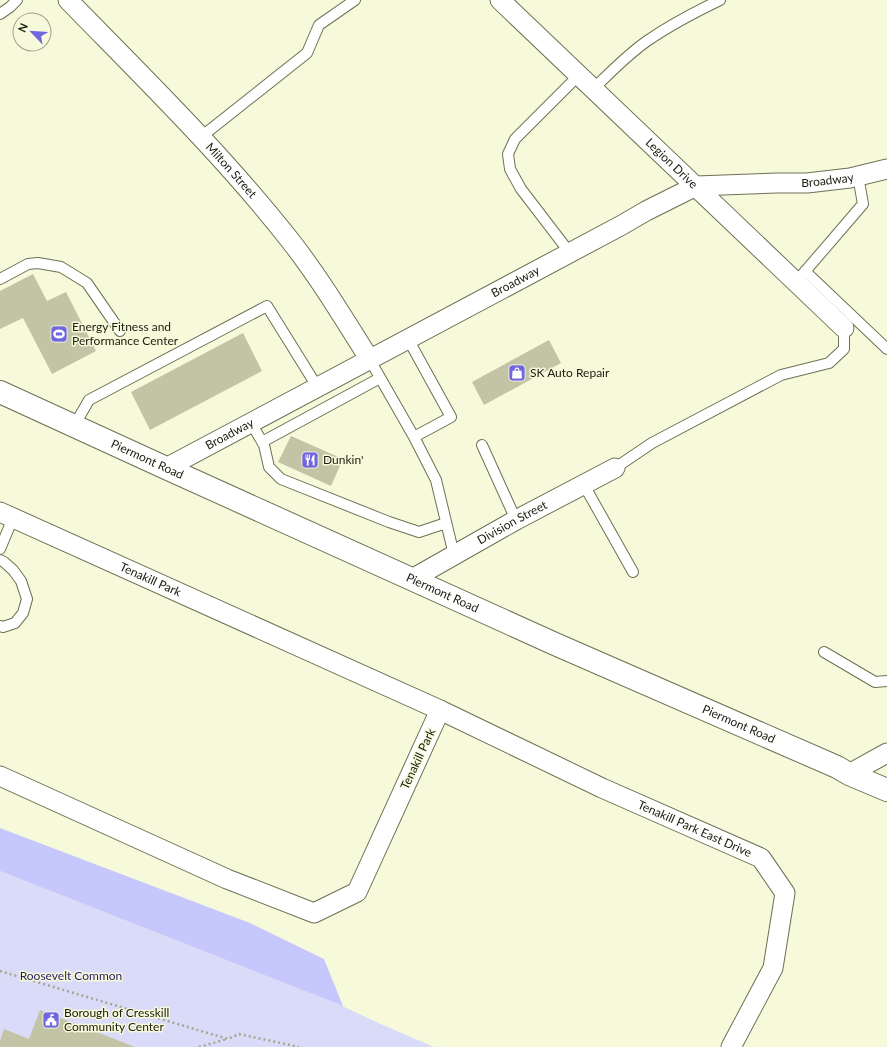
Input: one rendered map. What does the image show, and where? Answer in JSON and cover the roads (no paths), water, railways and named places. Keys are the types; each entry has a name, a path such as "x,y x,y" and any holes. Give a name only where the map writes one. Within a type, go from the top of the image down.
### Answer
{"street":[{"name":"Milton Street","path":"68,0 201,137 246,187 302,257 370,360"},
{"name":"Legion Drive","path":"500,0 696,186 800,277 844,328"},
{"name":"Broadway","path":"166,468 622,226 646,211 696,186 807,183 850,178 887,169"},
{"name":"Piermont Road","path":"0,392 555,644 887,790"},
{"name":"Division Street","path":"412,579 516,520 615,468"},
{"name":"Tenakill Park","path":"0,776 227,879 314,913 357,892 440,710 7,515"},
{"name":"Tenakill Park East Drive","path":"440,710 602,788 761,858 785,893 773,968 731,1047"},
{"path":"849,774 887,753"}],"lane":[{"path":"0,14 17,0"},
{"path":"201,137 307,53 319,25 355,0"},
{"path":"593,89 624,59 647,41 680,20 720,0"},
{"path":"570,253 521,189 510,169 508,154 515,139 579,75"},
{"path":"858,176 863,204 800,277 887,349"},
{"path":"0,279 28,264 38,263 61,267 88,283 120,331"},
{"path":"74,426 89,400 267,306 318,388"},
{"path":"615,468 652,443 781,375 829,363 844,349 844,328"},
{"path":"408,339 451,417 414,437"},
{"path":"370,360 414,437 436,480 454,555"},
{"path":"262,442 380,378"},
{"path":"251,423 264,445 269,467 281,480 389,522 419,532 446,523"},
{"path":"482,445 516,520"},
{"path":"584,485 633,572"},
{"path":"0,549 7,515"},
{"path":"0,560 13,570 21,581 27,599 23,614 16,623 2,627 0,626"},
{"path":"824,652 875,682 887,681"}],"water":[{"path":"0,828 250,923 324,959 343,1006 0,871"}],"place":[{"name":"Energy Fitness and Performance Center","path":"59,334"},
{"name":"SK Auto Repair","path":"517,373"},
{"name":"Dunkin'","path":"310,460"},
{"name":"Borough of Cresskill Community Center","path":"51,1020"}],"park label":[{"name":"Roosevelt Common","path":"71,976"}]}
